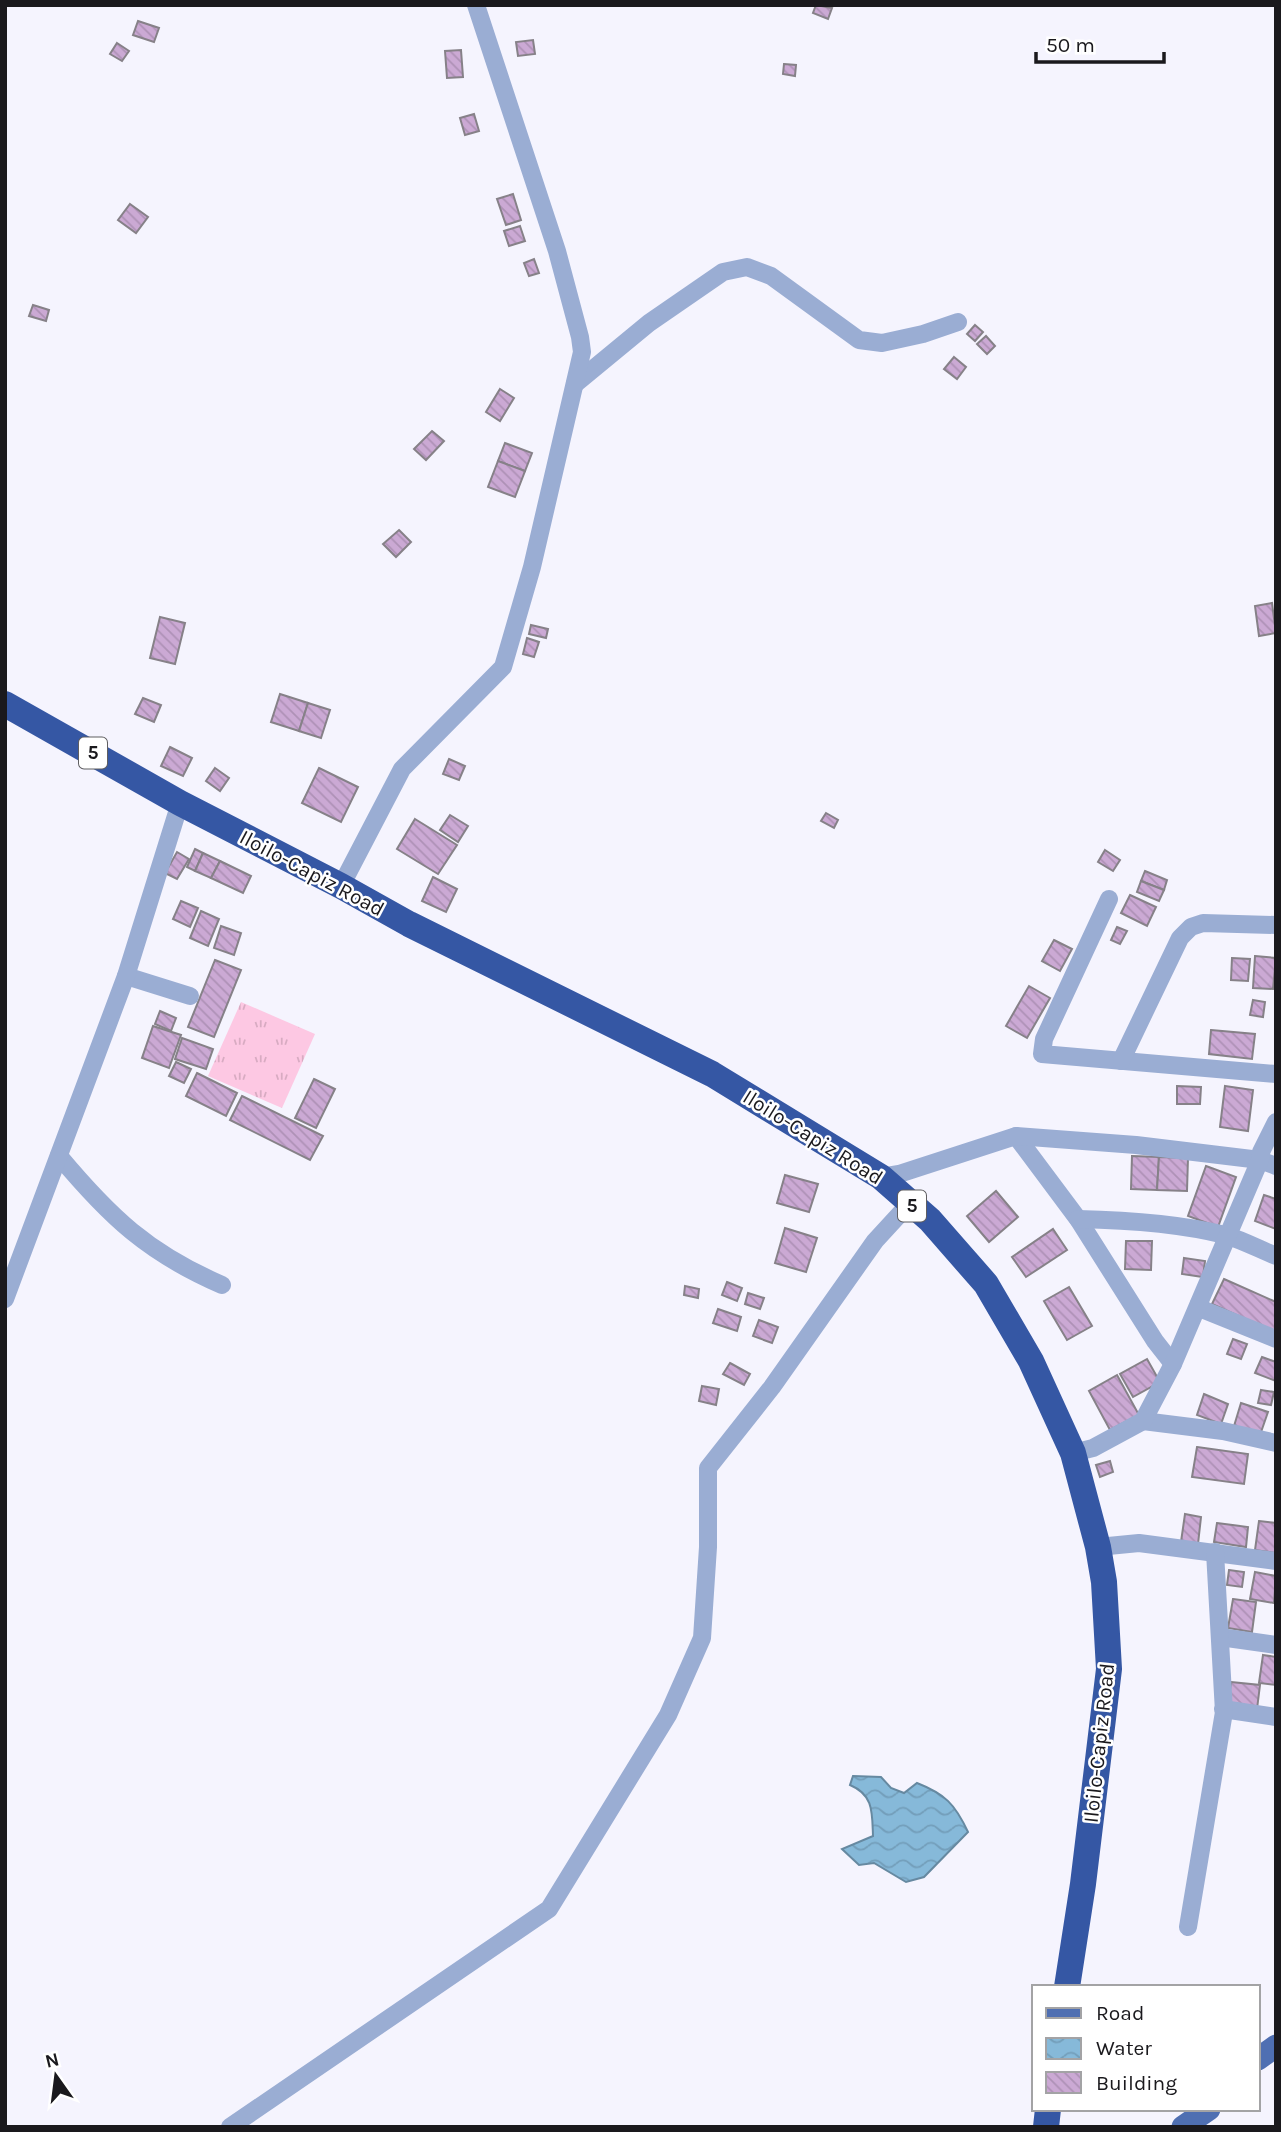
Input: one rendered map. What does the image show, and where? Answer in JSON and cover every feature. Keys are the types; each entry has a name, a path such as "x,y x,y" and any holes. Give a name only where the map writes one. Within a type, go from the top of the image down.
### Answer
{"highway":[{"name":"Iloilo-Capiz Road","path":"5,704 180,803 468,955 712,1074 881,1177 930,1220 986,1284 1031,1361 1073,1453 1098,1547 1104,1582 1109,1670 1083,1884 1067,1985"}],"main road":[{"path":"1260,2058 1276,2046"},
{"path":"1183,2127 1206,2111"}],"street":[{"path":"341,886 402,769 503,667 532,567 582,352 578,327 557,251 476,5"},
{"path":"575,384 649,323 723,272 747,267 771,276 859,340 882,344 958,322"},
{"path":"5,1299 126,976 180,803"},
{"path":"1109,899 1044,1039 1042,1054 1276,1074"},
{"path":"1121,1061 1180,938 1191,927 1203,923 1276,925"},
{"path":"126,976 190,996"},
{"path":"1268,1163 1261,1152 1276,1122"},
{"path":"881,1177 899,1174 1016,1136 1136,1145 1268,1163"},
{"path":"1016,1136 1078,1219 1155,1341 1173,1364"},
{"path":"59,1156 91,1195 148,1246 222,1285"},
{"path":"1073,1453 1093,1448 1143,1421 1173,1364 1228,1236 1268,1163"},
{"path":"230,2127 550,1909 668,1715 702,1638 708,1546 708,1468 839,1296 875,1241 909,1203"},
{"path":"1078,1219 1156,1223 1228,1236 1276,1256"},
{"path":"1199,1304 1203,1310 1276,1339"},
{"path":"1143,1421 1223,1431 1276,1443"},
{"path":"1098,1547 1139,1543 1276,1561"},
{"path":"1188,1927 1223,1709 1215,1552"},
{"path":"1220,1637 1276,1645"},
{"path":"1223,1709 1276,1717"}],"green space":[{"path":"241,1002 315,1034 282,1108 208,1076"}],"water":[{"path":"853,1776 881,1777 891,1788 904,1793 917,1783 927,1787 948,1801 968,1832 924,1877 906,1882 874,1863 859,1865 842,1849 873,1836 872,1820 868,1799 850,1785"}],"building":[{"path":"816,5 832,8 828,19 813,13"},
{"path":"138,21 159,28 154,42 133,35"},
{"path":"533,40 535,54 518,56 516,42"},
{"path":"117,43 129,51 122,61 110,54"},
{"path":"461,50 463,77 447,78 445,51"},
{"path":"784,64 796,65 795,76 783,74"},
{"path":"474,114 479,131 465,135 460,118"},
{"path":"513,194 521,220 506,225 497,199"},
{"path":"130,204 148,217 136,233 118,220"},
{"path":"520,226 525,241 509,246 504,231"},
{"path":"534,259 539,273 529,276 524,263"},
{"path":"33,305 49,310 46,321 29,316"},
{"path":"975,325 983,332 975,341 967,334"},
{"path":"986,336 995,346 987,354 977,344"},
{"path":"954,357 966,367 957,379 944,369"},
{"path":"500,389 514,398 500,421 486,412"},
{"path":"432,431 444,441 426,460 414,449"},
{"path":"505,443 532,453 525,471 498,461"},
{"path":"498,461 525,471 515,497 488,487"},
{"path":"399,530 411,542 396,557 383,544"},
{"path":"1272,603 1276,633 1259,636 1255,606"},
{"path":"160,617 185,623 175,664 150,658"},
{"path":"531,625 548,629 546,638 529,634"},
{"path":"527,638 539,642 534,657 523,654"},
{"path":"280,694 308,703 299,731 271,722"},
{"path":"143,698 161,705 154,722 135,714"},
{"path":"308,703 330,710 321,738 299,731"},
{"path":"170,747 192,758 183,776 161,766"},
{"path":"449,759 465,766 459,780 443,774"},
{"path":"215,768 229,778 220,791 206,781"},
{"path":"319,768 358,787 341,822 302,803"},
{"path":"826,813 838,820 834,828 821,821"},
{"path":"450,815 468,826 458,842 440,830"},
{"path":"415,819 457,845 438,874 397,849"},
{"path":"195,849 203,853 195,871 187,867"},
{"path":"1105,850 1120,860 1113,871 1098,862"},
{"path":"177,852 189,859 177,879 165,873"},
{"path":"203,853 220,861 211,878 195,871"},
{"path":"220,861 251,876 243,893 211,878"},
{"path":"1145,871 1167,880 1164,890 1141,881"},
{"path":"433,877 457,889 446,912 422,901"},
{"path":"1141,881 1164,890 1159,901 1137,892"},
{"path":"1130,895 1156,907 1147,926 1121,913"},
{"path":"181,901 198,908 190,927 173,919"},
{"path":"201,911 219,919 208,946 190,938"},
{"path":"221,926 241,933 234,955 214,948"},
{"path":"1117,927 1127,931 1120,944 1111,940"},
{"path":"1054,940 1072,949 1060,971 1042,961"},
{"path":"1255,956 1276,958 1273,989 1253,988"},
{"path":"1232,958 1250,959 1248,981 1231,980"},
{"path":"215,960 241,970 214,1037 188,1027"},
{"path":"1029,986 1050,998 1027,1038 1006,1026"},
{"path":"1253,1000 1265,1002 1263,1017 1250,1015"},
{"path":"160,1011 176,1018 171,1031 155,1024"},
{"path":"153,1026 181,1035 169,1068 142,1058"},
{"path":"1211,1030 1255,1034 1252,1059 1209,1054"},
{"path":"182,1038 213,1049 206,1069 175,1059"},
{"path":"176,1062 191,1069 184,1083 169,1076"},
{"path":"197,1073 237,1093 226,1116 186,1096"},
{"path":"314,1079 335,1089 316,1128 295,1118"},
{"path":"1177,1086 1201,1087 1200,1104 1177,1104"},
{"path":"1225,1086 1253,1090 1248,1131 1220,1127"},
{"path":"242,1096 323,1136 310,1160 230,1120"},
{"path":"1132,1156 1159,1157 1157,1190 1131,1189"},
{"path":"1159,1157 1188,1158 1187,1191 1157,1190"},
{"path":"1206,1166 1236,1177 1218,1227 1188,1216"},
{"path":"785,1175 818,1184 809,1212 777,1203"},
{"path":"996,1191 1018,1217 989,1242 967,1216"},
{"path":"1264,1195 1276,1199 1276,1229 1255,1221"},
{"path":"785,1228 817,1238 806,1272 775,1263"},
{"path":"1053,1229 1067,1250 1026,1277 1012,1257"},
{"path":"1126,1241 1152,1241 1151,1270 1125,1269"},
{"path":"1184,1258 1205,1261 1203,1277 1182,1274"},
{"path":"1224,1279 1276,1302 1276,1333 1212,1304"},
{"path":"727,1282 742,1288 737,1301 722,1295"},
{"path":"685,1286 699,1289 698,1298 684,1295"},
{"path":"1069,1287 1092,1326 1067,1340 1044,1301"},
{"path":"748,1293 764,1298 760,1309 745,1304"},
{"path":"718,1309 741,1317 737,1331 713,1323"},
{"path":"759,1320 778,1327 772,1343 753,1336"},
{"path":"1233,1339 1247,1344 1241,1359 1227,1354"},
{"path":"1262,1357 1276,1362 1276,1381 1255,1373"},
{"path":"1147,1359 1160,1382 1133,1397 1120,1374"},
{"path":"730,1363 750,1374 744,1385 723,1374"},
{"path":"1117,1375 1139,1415 1110,1430 1089,1391"},
{"path":"702,1386 719,1389 716,1405 699,1401"},
{"path":"1261,1390 1274,1392 1271,1405 1258,1403"},
{"path":"1204,1394 1228,1404 1221,1424 1197,1415"},
{"path":"1241,1403 1268,1412 1260,1435 1234,1426"},
{"path":"1197,1447 1248,1454 1244,1484 1192,1477"},
{"path":"1110,1461 1113,1472 1100,1477 1096,1465"},
{"path":"1185,1514 1201,1517 1198,1544 1181,1542"},
{"path":"1259,1521 1276,1523 1276,1553 1255,1550"},
{"path":"1217,1523 1248,1527 1246,1547 1214,1542"},
{"path":"1229,1570 1244,1572 1242,1587 1227,1585"},
{"path":"1255,1572 1276,1576 1274,1603 1250,1599"},
{"path":"1233,1599 1256,1602 1252,1632 1228,1628"},
{"path":"1263,1655 1276,1657 1276,1685 1259,1683"},
{"path":"1231,1682 1260,1685 1257,1709 1228,1706"}]}
